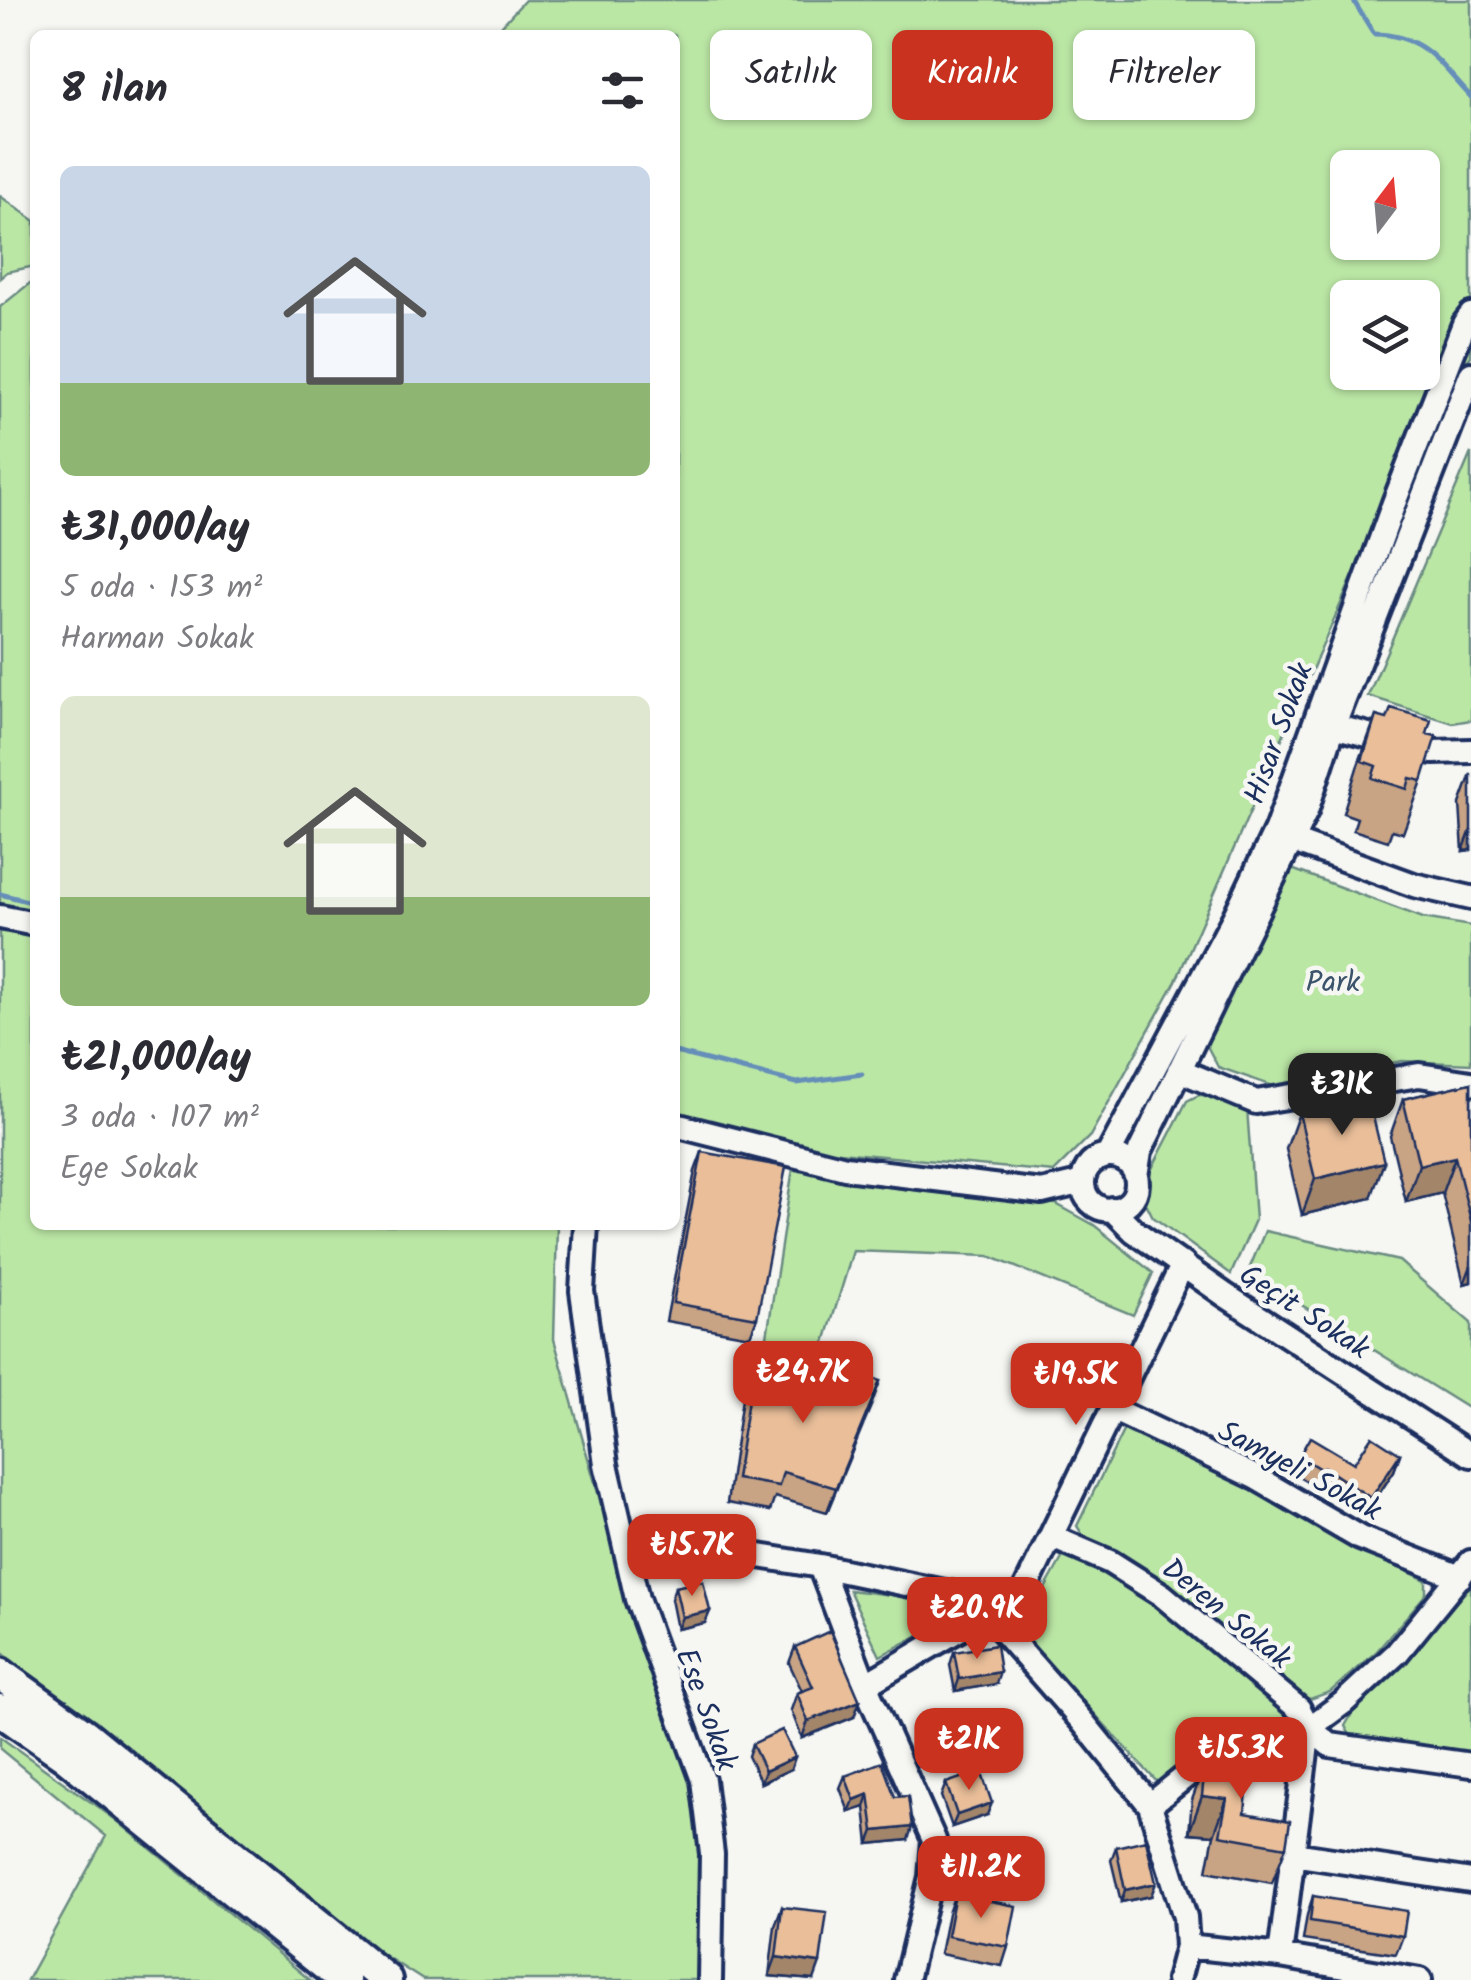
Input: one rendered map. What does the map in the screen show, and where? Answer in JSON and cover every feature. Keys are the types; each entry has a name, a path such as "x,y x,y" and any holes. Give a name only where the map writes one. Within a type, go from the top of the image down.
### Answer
{"main road":[{"path":"0,1674 85,1735 386,1980"},
{"path":"0,1710 66,1756 344,1980"}],"street":[{"name":"Hisar Sokak","path":"1136,1176 1140,1151 1284,835 1394,504 1464,324 1471,315"},
{"name":"Hisar Sokak","path":"1324,723 1471,374"},
{"path":"1324,723 1433,752 1471,751"},
{"name":"Hisar Sokak","path":"1108,1156 1235,916 1284,835"},
{"path":"1284,835 1414,885 1471,898"},
{"path":"0,916 30,923"},
{"path":"1179,1070 1256,1102 1419,1076 1471,1083"},
{"path":"680,1128 845,1168 1042,1192 1083,1182"},
{"path":"1108,1156 1128,1163 1136,1176 1134,1196 1112,1210 1088,1199 1083,1182 1088,1166 1108,1156"},
{"name":"Geçit Sokak","path":"1112,1210 1134,1231 1471,1455"},
{"name":"Ese Sokak","path":"586,1230 582,1291 606,1464 637,1599 703,1780 712,1854 710,1980"},
{"path":"865,1685 987,1613 1018,1602 1183,1264"},
{"name":"Samyeli Sokak","path":"1114,1410 1255,1477 1360,1538 1466,1570"},
{"name":"Deren Sokak","path":"1052,1537 1110,1562 1162,1595 1299,1709 1309,1728 1330,1745 1471,1766"},
{"path":"626,1546 674,1542 820,1566 954,1594 987,1613 1082,1720 1150,1805 1185,1916 1187,1946 1178,1980"},
{"path":"820,1566 865,1685 934,1840 931,1877 906,1980"},
{"path":"1150,1805 1201,1764 1309,1728 1343,1704 1397,1654 1466,1570"},
{"path":"1280,1956 1309,1728"},
{"path":"1294,1854 1471,1881"},
{"path":"1187,1946 1280,1956 1420,1980"}],"green space":[{"path":"525,0 1471,0 1471,356 1418,427 1176,981 1090,1136 1054,1172 797,1148 680,1124 680,30 498,30"},
{"path":"0,196 30,217 30,267 7,272 0,278"},
{"path":"30,283 30,1230 557,1230 554,1339 614,1549 706,1818 703,1980 423,1980 382,1954 0,1651 0,307"},
{"path":"1471,453 1471,720 1453,723 1368,696"},
{"name":"Park","path":"1289,868 1423,918 1471,926 1471,1064 1402,1061 1273,1086 1218,1067 1204,1040"},
{"path":"1199,1095 1247,1108 1255,1220 1231,1274 1153,1217 1145,1201 1146,1180 1187,1101"},
{"path":"793,1168 932,1192 1056,1204 1094,1225 1153,1273 1133,1315 989,1256 853,1251 815,1375 762,1369"},
{"path":"1265,1231 1399,1261 1471,1323 1471,1410 1248,1272"},
{"path":"1125,1427 1248,1483 1350,1544 1426,1580 1426,1594 1376,1652 1330,1692 1310,1699 1289,1693 1086,1540 1077,1526"},
{"path":"1065,1553 1110,1569 1161,1603 1286,1708 1288,1719 1219,1743 1158,1783 1029,1642 1026,1623"},
{"path":"1471,1585 1471,1756 1353,1740 1345,1726 1353,1712 1402,1667"},
{"path":"849,1590 950,1602 958,1614 880,1656"},
{"path":"0,1737 116,1820 310,1980 27,1980 106,1836 0,1749"}],"building":[{"path":"1391,708 1431,720 1427,734 1436,736 1422,781 1410,778 1407,789 1372,778 1376,766 1362,761 1376,716 1387,719"},
{"path":"1471,1083 1471,1221 1455,1157 1419,1165 1403,1099"},
{"path":"1368,1096 1384,1162 1315,1179 1299,1113"},
{"path":"702,1152 786,1167 757,1318 673,1303"},
{"path":"816,1364 880,1381 836,1488 783,1472 779,1486 736,1479 752,1373 811,1382"},
{"path":"1372,1436 1400,1454 1371,1498 1324,1467 1322,1470 1299,1456 1310,1437 1354,1463"},
{"path":"703,1581 710,1611 682,1617 675,1587"},
{"path":"830,1631 860,1701 808,1721 797,1693 813,1687 795,1647"},
{"path":"996,1645 1000,1672 959,1679 954,1652"},
{"path":"782,1730 795,1757 765,1771 752,1744"},
{"path":"1232,1748 1251,1750 1245,1813 1290,1821 1286,1847 1220,1835 1227,1799 1202,1796 1205,1764 1231,1759"},
{"path":"882,1762 895,1797 908,1796 912,1827 874,1831 869,1794 854,1800 845,1776"},
{"path":"981,1771 992,1803 957,1815 946,1783"},
{"path":"1146,1840 1156,1883 1125,1890 1116,1847"},
{"path":"955,1894 1016,1906 1008,1947 947,1936"},
{"path":"1313,1896 1407,1911 1403,1936 1310,1921"},
{"path":"782,1907 827,1912 820,1963 776,1957"}],"waterway":[{"path":"1353,0 1374,34 1419,45 1471,97"},
{"path":"0,894 30,902"},
{"path":"680,1053 797,1083 862,1074"}]}
